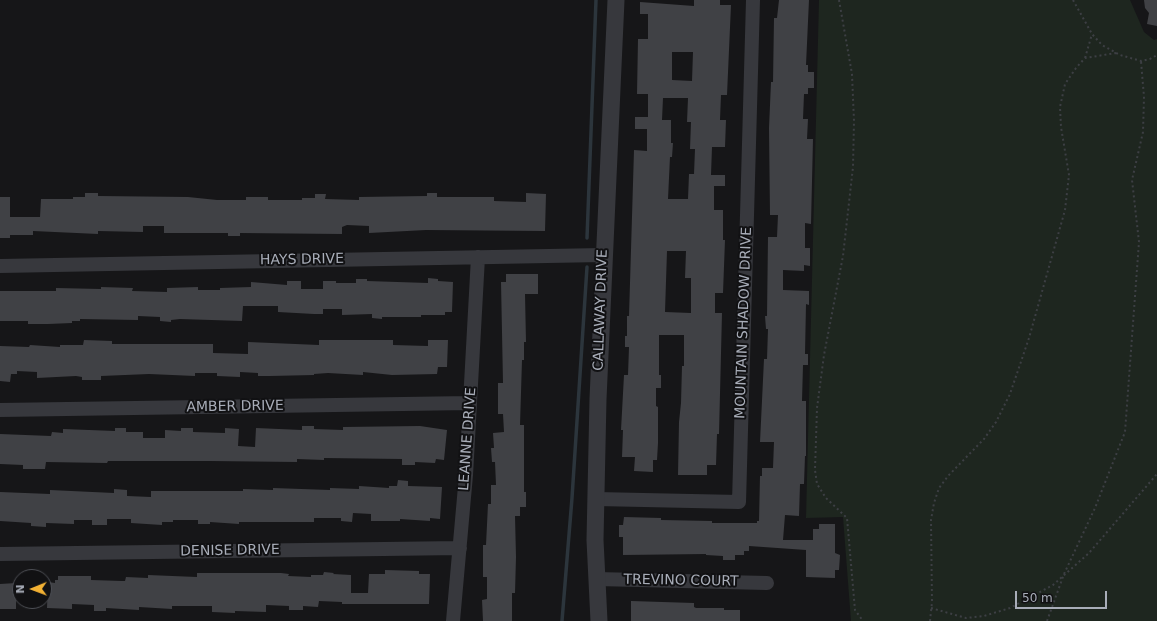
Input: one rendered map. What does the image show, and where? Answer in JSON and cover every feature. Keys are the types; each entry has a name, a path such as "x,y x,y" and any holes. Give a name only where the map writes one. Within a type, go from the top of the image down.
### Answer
{"street":[{"name":"CALLAWAY DRIVE","path":"599,621 596,579 596,499 603,255 616,0"},
{"name":"MOUNTAIN SHADOW DRIVE","path":"596,499 739,502 753,0"},
{"name":"HAYS DRIVE","path":"0,266 603,255"},
{"name":"LEANNE DRIVE","path":"453,621 460,548 470,404 478,257"},
{"name":"AMBER DRIVE","path":"0,410 470,404"},
{"name":"DENISE DRIVE","path":"0,554 460,548"},
{"name":"TREVINO COURT","path":"596,579 766,583"}],"path":[{"path":"839,0 852,74 853,167 843,256 824,356 817,408 815,470 817,484 826,498 847,518 855,610 863,621"},
{"path":"1073,0 1092,34 1102,45 1116,53 1141,61 1150,59 1157,54"},
{"path":"930,621 931,520 934,503 940,488 948,476 984,439 996,422 1010,394 1029,338 1068,194 1069,176 1060,127 1060,107 1065,84 1085,58 1092,34"},
{"path":"1085,58 1116,53"},
{"path":"1047,621 1064,574 1094,508 1125,432 1139,242 1132,180 1143,132 1144,98 1141,61"},
{"path":"931,608 966,618 984,616 1010,608 1053,585 1089,553 1157,474"}],"shaded area":[{"path":"819,0 1130,0 1144,32 1154,40 1157,39 1157,621 851,621 843,517 806,518"}],"building":[{"path":"694,0 720,0 720,5 731,5 727,95 721,95 720,120 726,120 725,147 712,147 711,175 725,175 725,186 714,186 714,210 723,210 723,240 725,240 723,293 715,293 715,313 722,313 719,434 717,434 716,465 707,465 707,475 678,475 682,366 684,366 684,335 659,335 659,375 661,375 661,388 656,388 656,406 658,407 658,443 657,460 653,460 653,472 634,471 635,457 622,457 623,430 621,430 624,375 628,375 629,347 625,347 625,336 627,336 627,316 629,316 634,150 647,151 647,129 635,129 635,117 648,117 648,94 637,94 638,39 648,39 648,14 640,14 640,2 694,6","holes":["672,52 693,52 692,81 672,80","663,98 688,98 687,122 691,122 690,149 695,149 694,174 689,174 688,199 668,199 670,157 672,157 673,143 671,143 671,120 662,120","667,251 686,251 685,278 691,278 691,313 665,312"]},
{"path":"779,0 809,0 806,65 808,65 808,72 814,72 814,88 808,88 808,94 804,94 803,119 808,119 807,139 813,139 811,224 805,223 805,248 810,248 810,266 804,265 804,271 783,270 783,290 809,291 809,305 806,304 805,354 808,354 808,365 803,365 802,401 806,401 806,456 804,484 800,484 799,516 785,515 783,540 813,540 813,529 819,529 819,524 835,524 835,553 840,555 839,570 835,570 835,578 806,577 806,550 749,546 749,551 744,551 744,555 735,555 735,560 723,560 723,556 706,554 623,555 623,537 619,537 619,525 623,525 624,517 661,518 661,520 712,521 712,523 757,523 757,521 759,521 760,476 762,476 762,468 773,468 774,442 760,442 764,359 767,359 768,329 766,329 765,316 767,316 768,237 777,237 778,215 770,215 769,128 771,82 773,82 774,18 777,18"},
{"path":"1144,0 1157,0 1157,26 1147,24 1149,13 1145,8"},
{"path":"85,193 98,193 98,196 188,197 217,200 246,200 246,197 268,197 268,200 302,200 302,198 315,198 315,194 326,194 325,199 359,200 359,197 427,196 427,193 437,193 437,197 494,197 494,201 526,202 526,193 546,194 545,231 426,230 369,233 369,226 347,225 342,227 342,234 240,233 240,236 228,236 228,233 164,233 164,226 143,226 143,232 98,231 98,234 33,231 33,235 10,235 10,238 0,238 0,197 10,197 10,217 40,217 41,199 73,199 73,197 85,197"},
{"path":"506,274 538,274 538,294 525,294 526,342 524,342 524,360 522,360 520,425 524,425 524,492 526,492 526,507 520,507 520,516 515,516 515,593 512,593 512,621 483,621 482,600 487,599 487,577 483,577 483,545 486,545 488,504 491,504 491,485 496,485 495,462 492,462 491,448 494,448 493,433 504,432 503,414 498,414 498,383 503,383 501,282 506,282"},
{"path":"428,278 438,279 438,281 453,282 452,312 445,312 445,315 421,315 421,317 382,317 382,319 372,318 372,314 342,315 342,309 323,309 323,314 314,314 278,312 278,306 243,306 242,321 180,319 171,320 171,322 160,321 160,317 138,316 138,320 80,319 80,321 72,321 72,323 48,324 28,324 28,321 0,321 0,291 56,291 56,288 101,289 101,287 133,288 132,291 167,292 167,288 198,287 198,290 220,290 220,288 251,287 251,282 287,285 287,281 301,281 301,289 323,289 323,281 336,281 336,283 356,283 356,279 367,279 367,281 428,283"},
{"path":"84,340 112,341 112,344 213,344 213,353 248,354 248,342 319,345 319,340 393,340 393,345 428,346 428,340 448,340 447,367 438,367 437,374 392,375 363,372 363,375 328,373 314,375 258,376 258,373 240,372 240,377 217,376 217,373 195,373 195,376 149,374 101,376 101,380 82,380 82,377 76,376 37,378 37,372 17,371 17,374 11,374 10,382 0,381 0,346 29,347 30,345 60,347 60,345 83,345"},
{"path":"302,426 314,426 314,429 343,430 343,427 420,426 447,430 444,460 436,459 435,463 415,462 415,465 402,465 402,459 324,458 324,460 297,459 297,462 46,462 45,469 23,469 23,465 0,464 0,434 51,436 52,432 63,433 63,429 115,431 115,428 126,428 126,432 143,432 143,438 165,438 165,430 181,431 181,428 193,428 193,432 225,433 225,428 239,429 238,446 255,447 256,428 302,430"},
{"path":"398,480 408,481 408,486 442,487 440,519 430,518 430,521 400,519 400,521 371,521 371,514 353,513 352,522 341,521 341,518 314,518 314,522 239,522 239,524 210,522 210,524 198,524 198,520 173,520 173,522 162,522 162,525 131,523 131,519 107,519 107,525 92,525 92,520 74,520 74,524 46,523 46,527 31,526 31,523 0,521 0,492 50,494 50,490 114,493 114,489 127,490 127,496 151,497 151,491 243,491 243,489 273,490 273,488 330,490 330,488 359,489 359,486 389,488 389,486 397,486"},
{"path":"385,570 419,571 419,574 430,574 429,604 342,604 342,602 319,601 318,607 303,606 303,610 289,610 289,606 266,605 266,612 235,611 235,613 212,612 212,606 172,606 172,609 139,607 139,610 106,608 106,611 94,611 94,605 72,604 72,609 52,608 52,583 55,583 55,580 58,580 58,576 91,576 91,580 125,581 126,577 148,578 148,575 197,577 197,573 281,573 289,574 288,576 311,577 311,575 323,575 324,572 351,575 351,593 368,593 369,574 385,574"},
{"path":"12,583 12,609 0,609 0,584"},
{"path":"631,601 694,603 694,607 696,608 724,608 724,610 740,610 740,621 631,621"}],"waterway":[{"path":"587,238 596,0"},
{"path":"562,621 572,498 587,267"}]}
